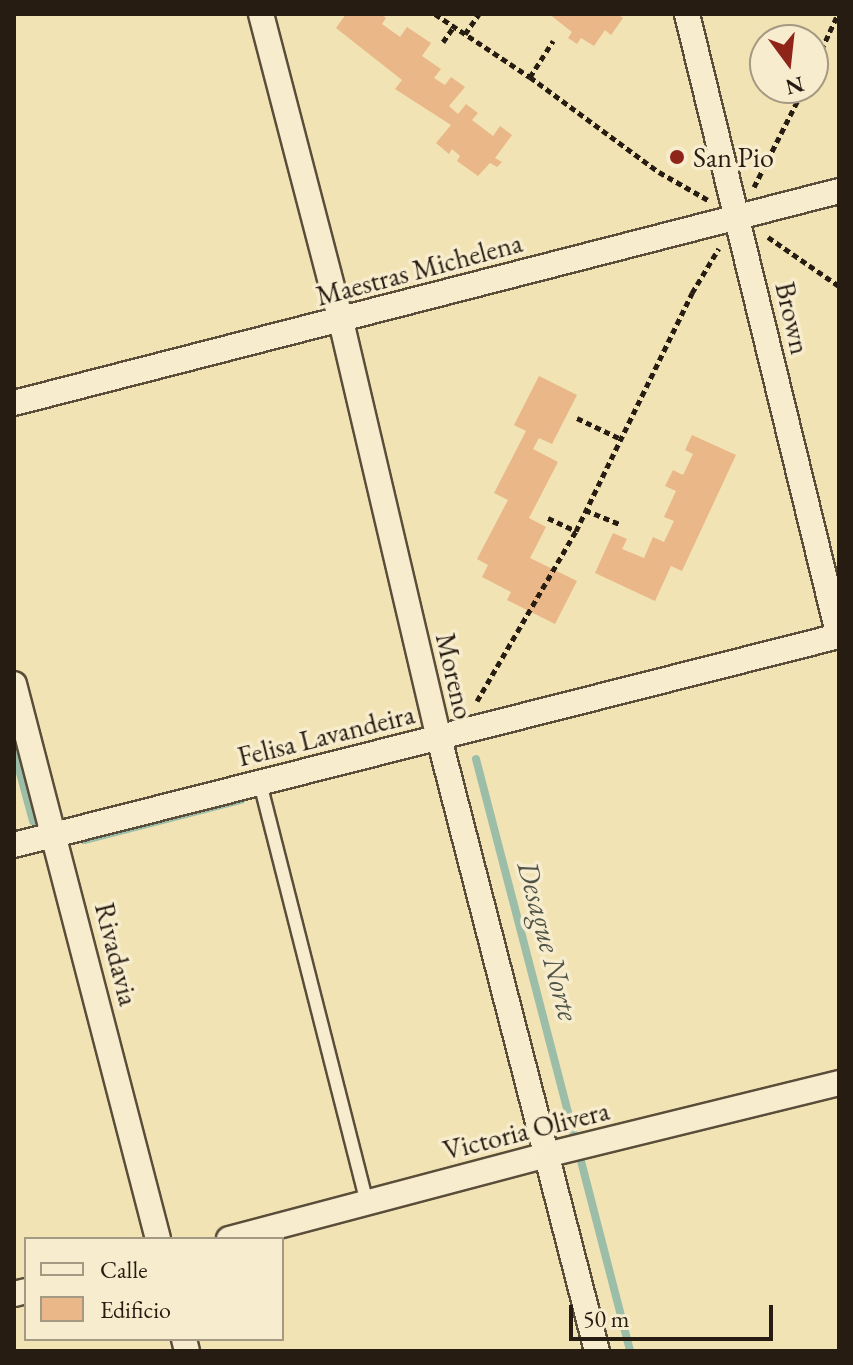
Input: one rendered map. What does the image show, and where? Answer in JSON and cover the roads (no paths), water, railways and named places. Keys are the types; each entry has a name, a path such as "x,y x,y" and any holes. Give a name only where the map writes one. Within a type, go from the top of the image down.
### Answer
{"street":[{"name":"Moreno","path":"261,14 449,735 546,1155 597,1351"},
{"name":"Brown","path":"687,14 839,636"},
{"name":"Maestras Michelena","path":"14,403 839,191"},
{"name":"Felisa Lavandeira","path":"14,845 839,636"},
{"name":"Rivadavia","path":"14,684 157,1237"},
{"name":"Victoria Olivera","path":"237,1237 546,1155 839,1083"}],"lane":[{"path":"260,783 367,1203"}],"waterway":[{"name":"Desague Norte","path":"14,751 33,821"},
{"name":"Desague Norte","path":"476,759 574,1136"},
{"name":"Desague Norte","path":"84,840 241,800"},
{"name":"Desague Norte","path":"581,1161 630,1351"}],"place":[{"name":"San Pio","path":"677,157"}]}
